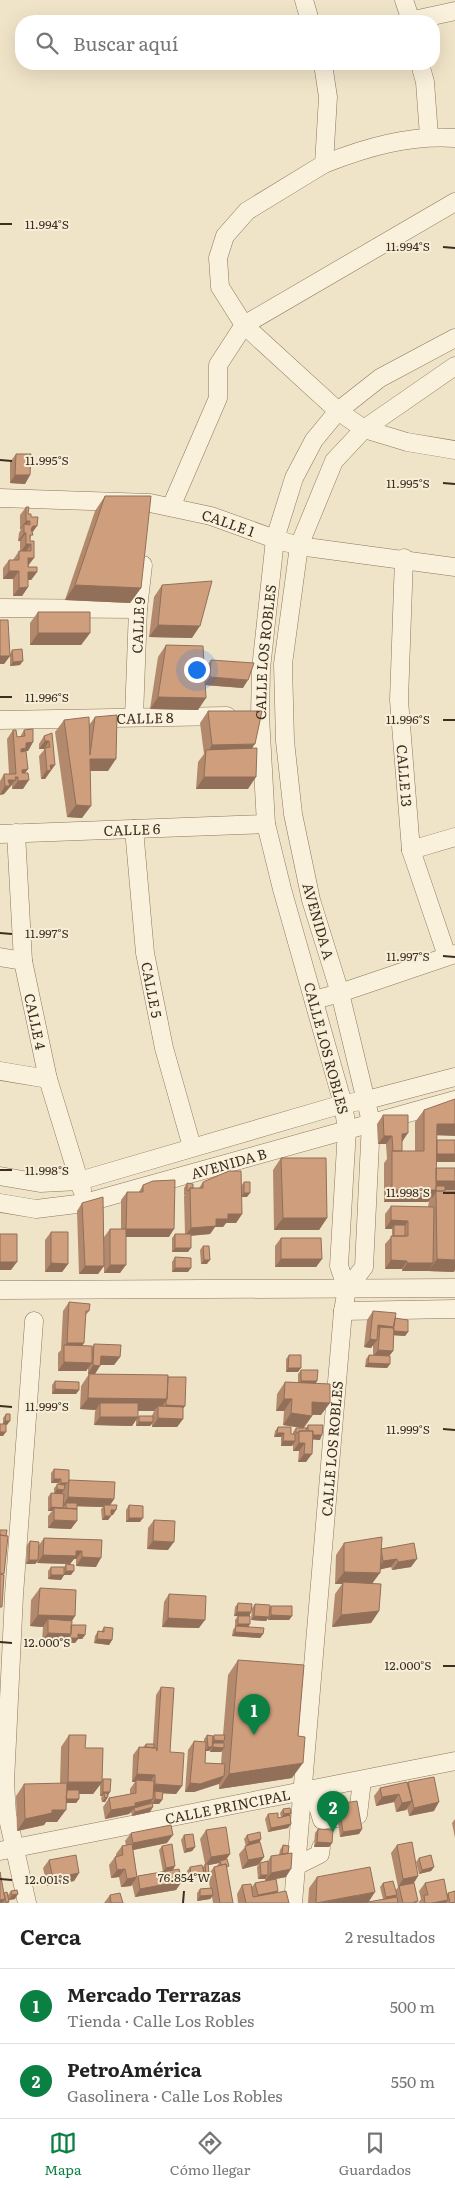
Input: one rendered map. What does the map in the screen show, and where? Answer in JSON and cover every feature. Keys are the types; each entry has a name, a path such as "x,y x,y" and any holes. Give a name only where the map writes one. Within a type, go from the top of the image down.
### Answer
{"street":[{"path":"304,0 308,15"},
{"path":"404,0 408,15"},
{"path":"435,15 455,10"},
{"path":"324,70 328,97 324,164"},
{"path":"422,70 425,82 430,136"},
{"path":"455,138 430,136 366,148 324,164 247,211 225,236 218,258 220,287 244,325 338,411 364,429 407,442 455,450"},
{"path":"171,507 218,398 218,365 244,325 455,202"},
{"name":"CALLE LOS ROBLES","path":"294,1903 300,1822 308,1791 347,1289 339,1266 347,1129 343,1104 282,889 266,824 260,716 261,669 275,539 294,478 314,440 338,411 380,378 455,338"},
{"name":"AVENIDA A","path":"347,1289 364,1267 371,1122 340,993 311,900 293,814 285,741 283,664 299,546 334,461 364,429 455,366"},
{"name":"CALLE 1","path":"0,498 150,502 211,516 299,546 455,566"},
{"path":"148,522 150,502"},
{"name":"CALLE 9","path":"134,717 138,608 145,551"},
{"name":"CALLE 13","path":"404,558 399,700 411,850 451,955"},
{"path":"0,608 138,608"},
{"name":"CALLE 8","path":"0,720 260,716"},
{"name":"CALLE 6","path":"8,834 266,824"},
{"name":"CALLE 5","path":"134,829 145,953 164,1048 192,1147"},
{"name":"CALLE 4","path":"8,834 23,961 48,1079 85,1203"},
{"path":"411,850 455,837"},
{"path":"314,1000 451,955"},
{"path":"0,957 23,961"},
{"path":"0,1071 48,1079"},
{"name":"AVENIDA B","path":"0,1176 40,1183 79,1181 343,1104 367,1100 455,1077"},
{"name":"AVENIDA B","path":"0,1203 36,1209 85,1203 455,1100"},
{"path":"0,1290 455,1288"},
{"path":"344,1311 455,1309"},
{"path":"27,1903 8,1849 4,1782 15,1585 34,1320"},
{"name":"CALLE PRINCIPAL","path":"8,1849 455,1761"},
{"path":"356,1815 358,1815 362,1780"},
{"path":"296,1866 320,1854 325,1830 308,1791"},
{"path":"300,1822 325,1830"}],"building":[{"path":"16,454 31,454 30,475 15,475"},
{"path":"105,496 151,496 141,588 75,585"},
{"path":"26,507 29,507 28,514 31,514 31,517 38,517 37,526 33,526 31,529 33,535 30,535 30,541 34,541 34,558 28,558 28,567 37,567 37,572 28,572 28,587 19,588 19,571 9,571 9,560 19,560 19,551 31,551 31,544 26,544 26,533 24,533 24,524 30,525 30,521 26,521"},
{"path":"212,581 200,626 158,625 162,585"},
{"path":"38,612 90,612 90,633 38,633"},
{"path":"0,620 8,620 10,656 0,656"},
{"path":"166,645 203,646 206,698 158,697"},
{"path":"22,649 23,661 13,662 12,650"},
{"path":"211,660 254,663 248,680 210,677"},
{"path":"208,711 262,711 255,744 212,745"},
{"path":"117,715 116,759 90,759 91,806 76,805 64,720 89,717 90,755 95,717"},
{"path":"33,729 33,742 26,743 26,748 21,749 21,752 26,751 28,769 22,770 22,773 28,773 29,780 18,781 18,777 15,777 16,780 8,780 10,786 5,786 4,774 16,774 13,730 16,730 17,737 25,736 24,730"},
{"path":"52,733 55,765 50,765 51,770 47,771 45,748 50,747 49,741 45,741 44,736"},
{"path":"257,748 256,777 204,777 206,750"},
{"path":"455,1099 455,1124 437,1124 436,1190 392,1190 392,1151 424,1151 424,1110"},
{"path":"383,1115 408,1115 408,1133 402,1134 402,1151 393,1151 392,1136 384,1136"},
{"path":"437,1140 455,1140 455,1154 437,1154"},
{"path":"281,1158 326,1158 327,1218 283,1218"},
{"path":"436,1168 455,1168 455,1181 436,1181"},
{"path":"229,1171 241,1171 242,1214 228,1214 228,1219 216,1219 216,1226 191,1228 190,1188 203,1188 203,1182"},
{"path":"175,1180 174,1229 126,1229 127,1192 143,1192 143,1185 153,1181"},
{"path":"244,1182 250,1182 250,1193 244,1193"},
{"path":"187,1183 193,1184 193,1188 190,1188 188,1191 187,1191"},
{"path":"436,1186 445,1186 445,1191 436,1191 432,1198 436,1190"},
{"path":"436,1191 455,1191 455,1260 437,1259"},
{"path":"103,1197 104,1266 85,1266 82,1203"},
{"path":"391,1206 434,1207 433,1263 407,1263 407,1261 391,1260 391,1236 408,1236 408,1221 391,1220"},
{"path":"394,1225 405,1225 405,1236 394,1236"},
{"path":"110,1229 126,1229 126,1265 110,1265"},
{"path":"51,1232 68,1232 68,1264 51,1263"},
{"path":"0,1234 17,1234 17,1262 0,1262"},
{"path":"175,1234 191,1234 191,1248 175,1248"},
{"path":"281,1238 321,1238 322,1259 281,1259"},
{"path":"203,1246 209,1246 210,1260 204,1260"},
{"path":"175,1257 191,1258 191,1268 175,1268"},
{"path":"69,1302 90,1304 89,1311 86,1311 84,1343 67,1343"},
{"path":"373,1311 396,1313 394,1327 378,1325 377,1340 370,1339"},
{"path":"395,1318 408,1320 408,1332 394,1331"},
{"path":"380,1327 394,1328 393,1351 378,1350"},
{"path":"94,1344 121,1345 120,1357 101,1356 100,1366 93,1365"},
{"path":"64,1345 92,1346 92,1363 64,1362"},
{"path":"289,1355 301,1355 301,1368 288,1368"},
{"path":"369,1355 390,1356 390,1364 368,1363"},
{"path":"301,1370 318,1370 317,1381 301,1381"},
{"path":"89,1374 168,1375 167,1399 88,1398"},
{"path":"168,1377 186,1377 185,1406 166,1405"},
{"path":"55,1381 79,1382 79,1390 55,1389"},
{"path":"285,1382 330,1384 330,1403 312,1402 312,1416 291,1413 292,1399 284,1399"},
{"path":"100,1403 138,1403 138,1417 100,1417"},
{"path":"158,1406 183,1407 183,1419 158,1418"},
{"path":"6,1414 10,1414 10,1421 5,1421"},
{"path":"139,1416 153,1416 153,1422 139,1422"},
{"path":"0,1424 6,1424 6,1432 0,1432"},
{"path":"308,1425 323,1425 322,1435 313,1435 313,1431 308,1431"},
{"path":"278,1427 291,1427 291,1434 295,1434 295,1441 283,1441 284,1433 277,1433"},
{"path":"296,1428 307,1428 306,1431 296,1433"},
{"path":"299,1431 313,1431 312,1454 304,1454 305,1443 299,1443"},
{"path":"54,1469 69,1470 69,1481 61,1483 61,1479 54,1479"},
{"path":"69,1480 115,1482 114,1499 68,1497"},
{"path":"57,1484 65,1485 64,1490 57,1489"},
{"path":"51,1493 64,1494 63,1508 51,1507"},
{"path":"66,1503 77,1503 77,1509 66,1508"},
{"path":"104,1505 117,1505 116,1510 111,1510 111,1516 105,1516"},
{"path":"129,1505 143,1506 143,1518 129,1518"},
{"path":"54,1508 77,1509 77,1521 54,1520"},
{"path":"154,1520 175,1521 174,1542 153,1541"},
{"path":"0,1530 7,1530 6,1536 0,1535"},
{"path":"0,1535 8,1536 4,1574 0,1573"},
{"path":"382,1537 380,1573 344,1572 344,1543"},
{"path":"44,1538 102,1540 101,1558 82,1557 82,1551 76,1551 76,1556 43,1555"},
{"path":"30,1541 39,1542 38,1560 29,1560"},
{"path":"414,1543 417,1559 398,1562 397,1559 383,1561 381,1549"},
{"path":"66,1564 74,1565 74,1571 66,1571"},
{"path":"51,1567 64,1567 64,1575 51,1575"},
{"path":"0,1574 4,1575 2,1607 0,1607"},
{"path":"343,1582 381,1584 379,1611 341,1615"},
{"path":"40,1588 76,1590 75,1616 38,1615"},
{"path":"169,1594 206,1596 205,1620 168,1618"},
{"path":"238,1603 252,1604 251,1612 237,1612"},
{"path":"255,1604 270,1605 269,1617 254,1616"},
{"path":"271,1606 292,1606 292,1616 271,1615"},
{"path":"238,1616 250,1616 250,1624 238,1624"},
{"path":"48,1619 72,1621 71,1634 48,1633"},
{"path":"71,1625 86,1625 85,1635 78,1634 78,1638 69,1638"},
{"path":"236,1626 264,1628 263,1634 235,1632"},
{"path":"104,1627 113,1628 112,1640 97,1639 98,1631 104,1632"},
{"path":"238,1660 304,1665 298,1736 305,1737 303,1763 229,1774"},
{"path":"161,1687 174,1688 170,1752 184,1753 182,1786 155,1784 155,1775 137,1774 139,1747 156,1748 157,1751"},
{"path":"69,1735 86,1735 85,1748 103,1748 102,1782 68,1782"},
{"path":"207,1735 213,1736 212,1747 208,1747"},
{"path":"214,1735 225,1735 224,1741 214,1740"},
{"path":"194,1741 206,1742 205,1763 225,1764 224,1776 200,1784 190,1783"},
{"path":"213,1743 224,1743 224,1748 213,1747"},
{"path":"146,1744 154,1744 154,1748 146,1747"},
{"path":"434,1777 439,1802 414,1808 408,1782"},
{"path":"103,1779 111,1779 110,1792 103,1792"},
{"path":"136,1780 154,1781 153,1799 135,1803 135,1806 111,1810 109,1798 136,1793"},
{"path":"407,1782 412,1801 402,1803 399,1794 382,1797 380,1788"},
{"path":"67,1783 66,1810 52,1810 52,1813 25,1819 24,1784"},
{"path":"67,1790 79,1790 79,1799 66,1799"},
{"path":"155,1791 163,1792 162,1800 155,1799"},
{"path":"357,1801 362,1829 343,1832 339,1804"},
{"path":"152,1803 153,1807 135,1812 134,1808"},
{"path":"290,1808 291,1813 284,1814 283,1809"},
{"path":"278,1813 278,1818 290,1815 291,1824 271,1828 268,1814"},
{"path":"171,1825 173,1835 133,1843 131,1833"},
{"path":"226,1827 230,1854 211,1857 206,1830"},
{"path":"318,1829 333,1830 332,1843 317,1842"},
{"path":"260,1832 261,1839 249,1842 247,1835"},
{"path":"193,1834 195,1847 186,1849 184,1835"},
{"path":"260,1842 264,1857 248,1860 245,1846"},
{"path":"412,1842 418,1876 403,1879 397,1845"},
{"path":"132,1844 137,1877 127,1879 125,1869 117,1870 115,1857 123,1855 122,1846"},
{"path":"172,1844 175,1866 166,1868 162,1846"},
{"path":"283,1845 289,1846 288,1853 282,1854"},
{"path":"292,1853 291,1869 271,1873 271,1856"},
{"path":"76,1855 79,1873 53,1878 49,1860"},
{"path":"431,1855 434,1867 422,1870 419,1858"},
{"path":"227,1859 229,1866 227,1867 226,1864 221,1865 220,1861"},
{"path":"268,1861 268,1875 261,1875 260,1863"},
{"path":"205,1864 208,1864 209,1873 206,1873"},
{"path":"226,1864 233,1903 220,1903 214,1867"},
{"path":"202,1865 204,1873 191,1875 190,1867"},
{"path":"370,1867 375,1892 316,1903 317,1877"},
{"path":"179,1869 182,1881 140,1889 138,1876"},
{"path":"0,1872 5,1899 0,1900"},
{"path":"276,1879 278,1891 258,1895 255,1883"},
{"path":"444,1879 448,1900 425,1903 424,1895 428,1895 425,1883"},
{"path":"393,1881 397,1895 386,1897 383,1883"},
{"path":"414,1883 418,1901 403,1903 399,1886"},
{"path":"251,1884 253,1897 286,1891 289,1903 246,1903 242,1885"},
{"path":"212,1888 213,1895 200,1896 200,1889"},
{"path":"17,1890 18,1894 12,1895 11,1891"},
{"path":"455,1891 455,1902 450,1903 448,1893"},
{"path":"7,1892 9,1902 6,1902 4,1893"},
{"path":"120,1893 123,1903 111,1903 110,1895"},
{"path":"397,1897 398,1903 362,1903"}],"place":[{"name":"Mercado Terrazas","path":"254,1735"},
{"name":"PetroAmérica","path":"333,1832"}]}
